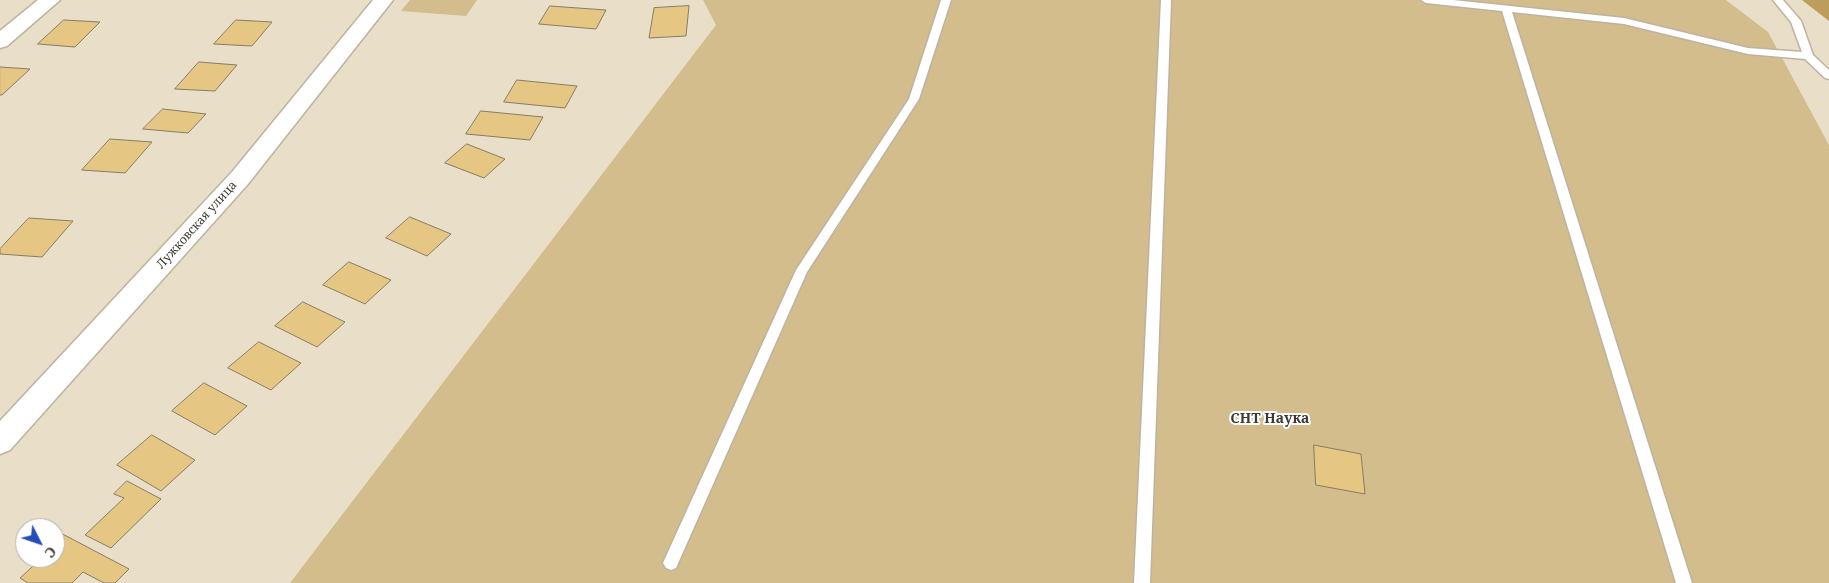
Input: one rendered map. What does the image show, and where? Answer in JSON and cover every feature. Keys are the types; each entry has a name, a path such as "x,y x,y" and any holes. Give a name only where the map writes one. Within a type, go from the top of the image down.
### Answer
{"street":[{"path":"0,42 50,0"},
{"name":"Лужковская улица","path":"0,441 240,178 383,0"}],"lane":[{"path":"671,563 802,270 914,99 946,0"},
{"path":"1142,583 1166,0"},
{"path":"1426,0 1624,21 1748,51 1808,56"},
{"path":"1778,0 1796,21 1808,56 1829,76"},
{"path":"1506,9 1684,583"}],"shaded area":[{"path":"410,0 477,0 466,16 401,11"},
{"path":"703,0 1726,0 1768,32 1829,145 1829,583 290,583 716,25"},
{"path":"1802,0 1829,0 1829,21"}],"building":[{"path":"550,6 606,10 596,29 539,24"},
{"path":"689,6 686,36 649,38 654,8"},
{"path":"64,20 100,22 75,47 38,44"},
{"path":"236,20 272,22 252,46 214,44"},
{"path":"199,62 237,65 215,91 175,89"},
{"path":"0,67 30,69 0,95"},
{"path":"517,80 577,86 565,108 504,102"},
{"path":"163,109 206,114 188,133 143,129"},
{"path":"481,111 543,117 530,140 466,134"},
{"path":"110,139 152,142 125,173 82,170"},
{"path":"467,144 505,159 484,178 445,163"},
{"path":"410,217 451,234 427,256 386,238"},
{"path":"29,218 73,221 42,257 0,254 0,249"},
{"path":"349,262 391,280 365,304 323,285"},
{"path":"303,302 345,322 317,347 275,326"},
{"path":"259,342 301,363 271,390 228,368"},
{"path":"204,383 247,406 215,435 172,411"},
{"path":"152,435 195,460 161,491 117,465"},
{"path":"1314,445 1361,454 1365,494 1316,485"},
{"path":"127,481 161,499 111,548 85,535 124,498 114,494"},
{"path":"65,535 129,569 115,583 104,583 83,572 72,583 28,583 20,578 31,568 65,568"}],"district":[{"name":"СНТ Наука","path":"1270,419"}]}
